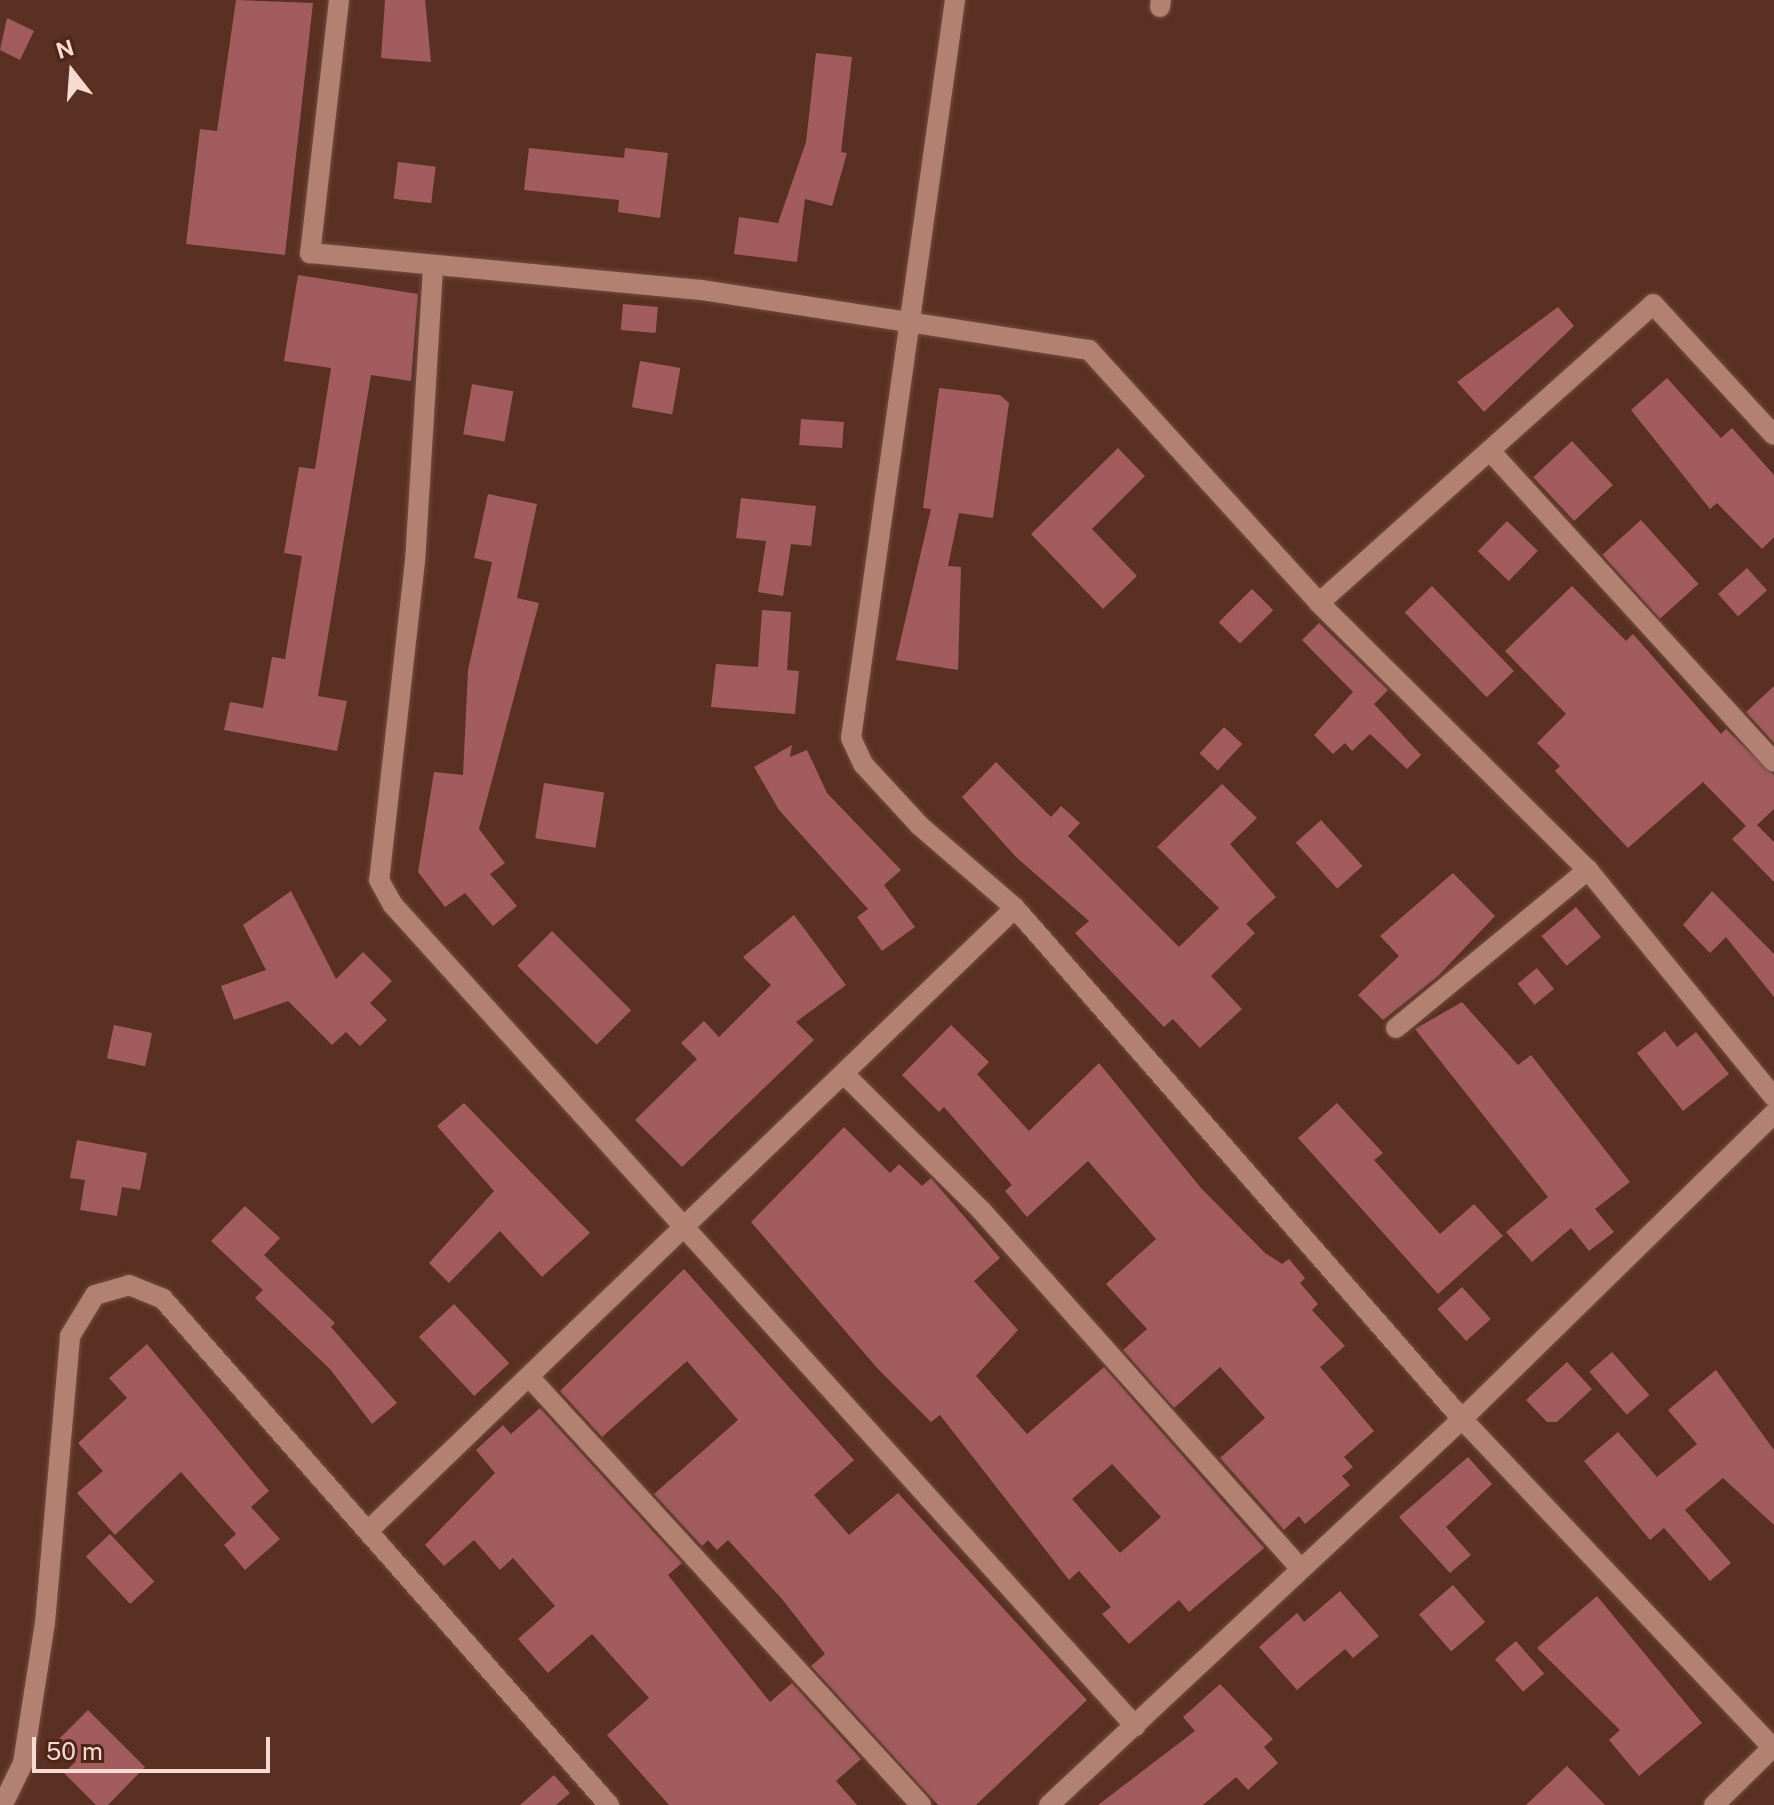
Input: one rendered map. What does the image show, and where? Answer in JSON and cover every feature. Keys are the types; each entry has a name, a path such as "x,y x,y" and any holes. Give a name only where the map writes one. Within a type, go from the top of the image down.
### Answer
{"street":[{"path":"339,0 310,253 433,268 701,290 1089,350 1319,603 1588,870 1774,1097"},
{"path":"955,0 851,738 863,764 919,825 1015,908 1462,1419 1773,1748 1714,1805"},
{"path":"433,268 415,561 379,880 393,905 1135,1726"},
{"path":"1319,603 1653,304 1774,435"},
{"path":"1490,451 1774,762"},
{"path":"1396,1028 1588,870"},
{"path":"368,1531 532,1380 681,1223 844,1074 1015,908"},
{"path":"844,1074 981,1210 1298,1566"},
{"path":"1049,1805 1135,1726 1298,1566 1462,1419 1774,1113"},
{"path":"6,1800 23,1763 45,1623 70,1336 95,1295 129,1285 163,1299 609,1805"},
{"path":"532,1380 921,1805"}],"building":[{"path":"236,0 313,3 285,255 186,244 200,129 217,131"},
{"path":"385,0 425,0 431,62 381,58"},
{"path":"7,18 34,31 20,60 0,50"},
{"path":"816,53 852,57 841,152 847,153 832,206 805,199 797,262 734,254 739,217 778,223 806,142"},
{"path":"529,148 624,158 625,148 668,153 660,218 618,212 619,200 524,190"},
{"path":"398,162 436,167 431,203 393,199"},
{"path":"298,275 418,294 411,381 371,375 318,696 347,701 337,751 224,730 230,702 263,708 272,657 285,659 302,556 284,553 299,467 315,469 331,368 284,361"},
{"path":"623,304 658,307 656,333 621,330"},
{"path":"1558,307 1574,326 1484,412 1457,382"},
{"path":"640,361 680,368 672,414 632,407"},
{"path":"1667,378 1721,438 1732,428 1774,475 1774,537 1762,549 1717,503 1710,509 1631,410"},
{"path":"472,384 513,391 505,442 463,434"},
{"path":"939,388 1000,395 1009,403 993,518 959,513 948,566 961,567 958,670 896,660 931,509 923,508"},
{"path":"801,419 844,422 842,448 799,445"},
{"path":"1572,441 1613,485 1574,521 1533,477"},
{"path":"1118,448 1145,476 1092,529 1137,576 1103,609 1031,534"},
{"path":"488,494 537,504 517,598 539,603 479,829 505,863 490,874 517,906 493,926 465,893 445,907 418,872 434,772 463,775 468,670 492,562 474,558"},
{"path":"741,498 816,506 811,546 791,544 783,596 758,592 766,541 736,538"},
{"path":"1641,520 1699,584 1660,619 1602,555"},
{"path":"1507,521 1538,551 1509,581 1478,551"},
{"path":"1747,568 1767,590 1738,616 1718,594"},
{"path":"1432,586 1514,671 1487,697 1405,612"},
{"path":"1572,586 1626,641 1633,634 1721,734 1726,729 1774,775 1774,809 1757,825 1774,842 1774,882 1732,839 1746,826 1703,782 1628,848 1555,771 1560,766 1537,743 1566,714 1505,651"},
{"path":"1252,589 1273,610 1240,643 1219,622"},
{"path":"762,610 791,612 787,670 799,671 795,714 711,707 716,664 758,667"},
{"path":"1319,623 1388,690 1374,704 1421,755 1407,769 1370,734 1352,751 1345,743 1333,754 1314,735 1353,692 1302,640"},
{"path":"1774,686 1774,743 1746,712"},
{"path":"1224,727 1242,744 1218,770 1199,753"},
{"path":"792,745 790,757 807,750 827,793 901,870 884,885 915,927 882,951 857,917 868,909 779,810 754,767"},
{"path":"996,762 1051,817 1061,806 1080,823 1068,836 1179,947 1219,908 1157,847 1222,784 1257,818 1230,844 1276,897 1246,924 1255,933 1211,976 1242,1009 1200,1048 1173,1019 1164,1027 1105,965 1075,933 1089,921 1016,857 962,797"},
{"path":"544,783 604,793 595,848 535,838"},
{"path":"1321,820 1362,866 1337,889 1296,843"},
{"path":"1453,873 1495,916 1438,976 1383,1020 1358,995 1399,956 1380,936"},
{"path":"291,891 336,979 363,952 392,981 370,1003 387,1020 360,1046 346,1032 332,1045 288,1001 234,1020 221,986 266,970 243,925"},
{"path":"1712,891 1774,954 1774,997 1726,937 1710,953 1683,925"},
{"path":"1576,907 1601,937 1567,966 1542,936"},
{"path":"794,915 846,985 796,1022 814,1040 682,1167 635,1120 697,1059 681,1043 704,1021 719,1037 771,985 743,957"},
{"path":"552,931 631,1010 597,1045 517,966"},
{"path":"1537,968 1554,989 1535,1005 1518,984"},
{"path":"1462,1002 1518,1065 1531,1055 1630,1182 1595,1209 1614,1232 1589,1251 1571,1228 1532,1262 1506,1232 1548,1197 1415,1029"},
{"path":"114,1025 152,1033 145,1066 107,1058"},
{"path":"951,1025 989,1062 977,1074 1029,1131 1099,1063 1201,1188 1265,1253 1282,1264 1289,1259 1305,1278 1300,1283 1318,1304 1312,1310 1345,1346 1320,1367 1374,1431 1344,1457 1353,1467 1342,1476 1350,1485 1305,1524 1299,1516 1284,1530 1220,1458 1265,1418 1220,1367 1174,1408 1123,1350 1147,1329 1106,1284 1156,1239 1088,1161 1027,1217 1005,1191 1012,1185 944,1107 939,1112 902,1075"},
{"path":"1665,1031 1677,1047 1696,1032 1729,1074 1683,1111 1637,1053"},
{"path":"464,1103 590,1233 542,1277 500,1231 449,1283 429,1263 494,1191 437,1126"},
{"path":"1337,1103 1383,1153 1374,1160 1440,1234 1474,1204 1503,1236 1438,1294 1298,1138"},
{"path":"844,1127 890,1173 899,1164 922,1186 931,1178 1000,1258 974,1281 1018,1330 976,1376 1027,1434 1104,1367 1264,1548 1189,1612 1179,1600 1129,1644 1102,1614 1111,1607 1079,1571 1069,1580 940,1415 931,1422 878,1369 751,1222","holes":["1112,1464 1161,1517 1120,1553 1072,1499"]},
{"path":"77,1140 147,1153 140,1190 122,1187 117,1216 80,1210 85,1180 70,1178"},
{"path":"245,1206 280,1238 264,1255 335,1323 331,1327 397,1403 372,1424 330,1369 255,1298 263,1290 211,1241"},
{"path":"684,1269 854,1460 814,1495 849,1535 898,1493 1087,1700 976,1805 938,1805 811,1666 825,1654 782,1599 728,1540 717,1550 708,1540 702,1546 654,1494 738,1420 687,1361 602,1437 560,1391"},
{"path":"1462,1287 1491,1319 1466,1341 1437,1309"},
{"path":"454,1304 509,1363 474,1396 419,1337"},
{"path":"147,1344 269,1491 251,1507 280,1539 245,1570 224,1545 236,1534 181,1472 115,1535 77,1493 103,1471 78,1443 127,1398 109,1378"},
{"path":"1612,1352 1649,1395 1627,1415 1589,1372"},
{"path":"1567,1362 1592,1389 1557,1422 1547,1422 1526,1400"},
{"path":"1716,1370 1774,1450 1774,1525 1723,1478 1685,1510 1731,1563 1710,1581 1664,1528 1650,1540 1584,1461 1618,1432 1657,1477 1697,1444 1668,1410"},
{"path":"540,1408 682,1563 668,1575 770,1702 792,1683 861,1759 836,1781 857,1805 669,1805 607,1735 649,1698 592,1634 548,1673 518,1639 555,1606 513,1558 500,1570 474,1540 444,1566 425,1545 495,1473 476,1450 503,1425 511,1434"},
{"path":"1468,1457 1492,1484 1446,1527 1471,1555 1450,1573 1399,1517"},
{"path":"110,1534 154,1582 130,1604 86,1557"},
{"path":"1453,1585 1485,1622 1451,1652 1419,1615"},
{"path":"1340,1591 1379,1636 1353,1658 1345,1649 1297,1690 1259,1647 1297,1613 1304,1622"},
{"path":"1597,1596 1702,1723 1639,1776 1609,1740 1620,1730 1537,1648"},
{"path":"1516,1641 1544,1673 1523,1692 1495,1659"},
{"path":"1220,1684 1273,1739 1264,1747 1278,1763 1248,1790 1236,1777 1203,1805 1098,1805 1195,1731 1183,1717"},
{"path":"88,1710 145,1767 108,1805 96,1805 64,1773 76,1761 56,1742"},
{"path":"1567,1766 1605,1805 1526,1805"},
{"path":"554,1775 570,1793 556,1805 520,1805"}]}
